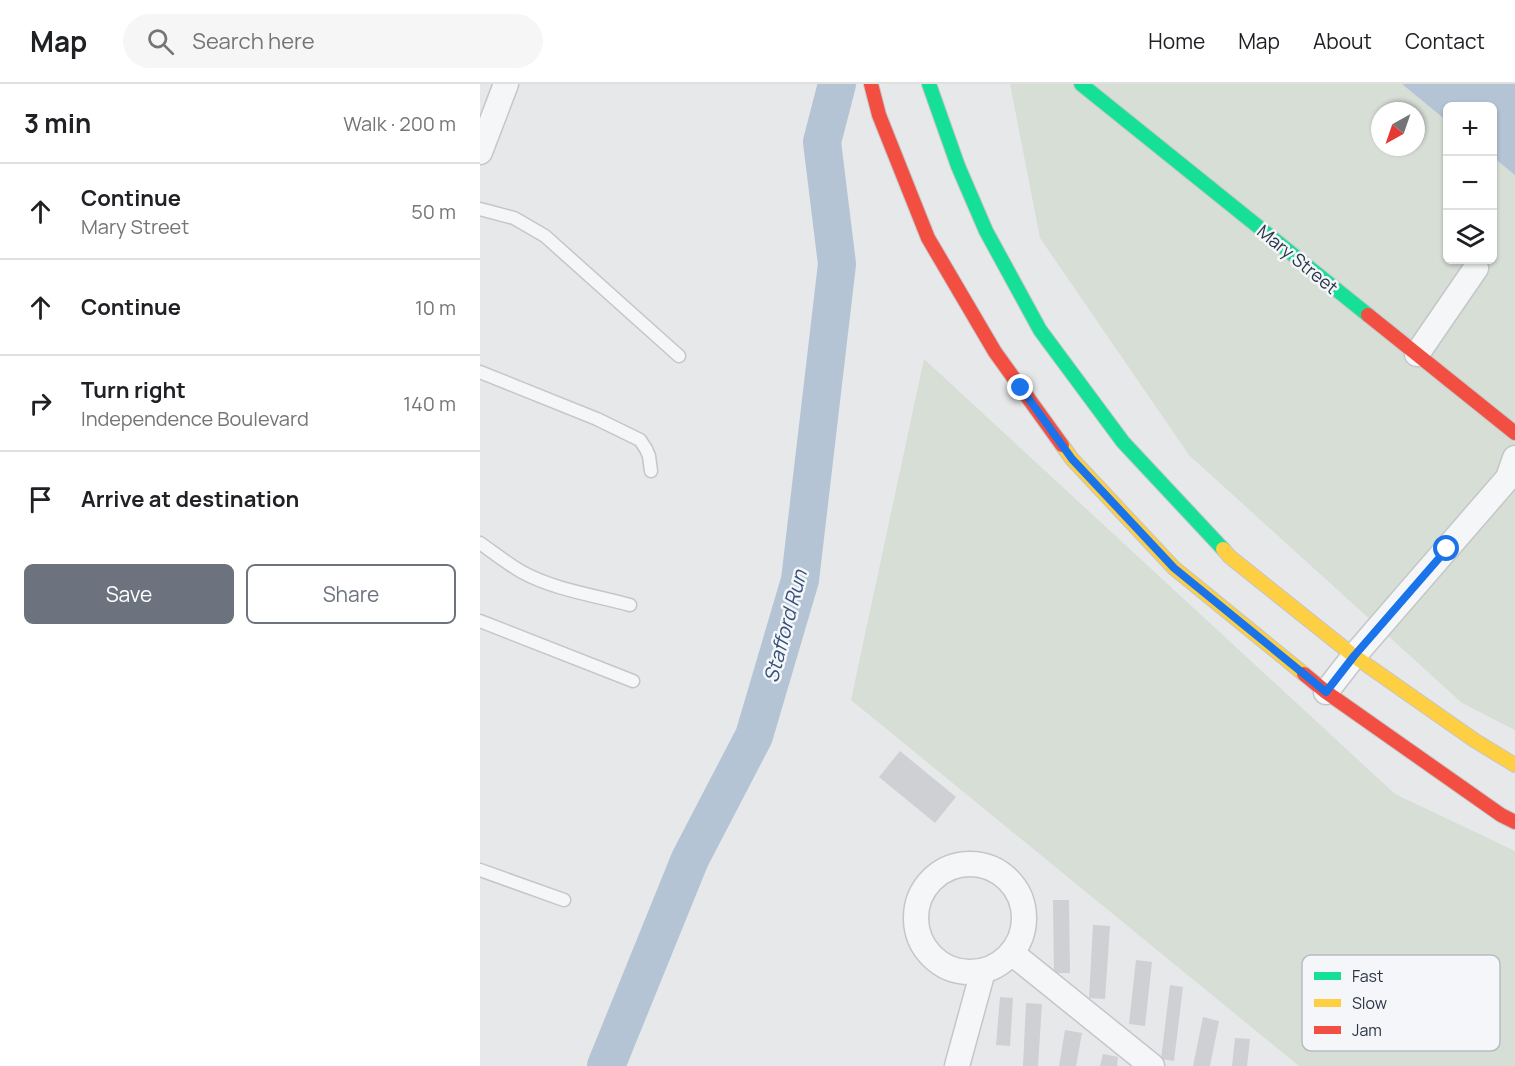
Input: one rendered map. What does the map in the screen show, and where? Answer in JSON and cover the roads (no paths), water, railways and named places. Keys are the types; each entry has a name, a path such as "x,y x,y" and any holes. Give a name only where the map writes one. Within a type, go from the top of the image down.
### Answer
{"main road":[{"path":"871,84 879,115 928,238 995,352 1072,459 1174,568 1326,692 1501,815 1515,822"},
{"name":"Mary Street","path":"1081,84 1515,433"},
{"path":"930,90 958,166 986,231 1040,330 1124,442 1230,557 1354,656 1474,740 1515,765"}],"street":[{"path":"480,152 506,84"},
{"path":"1417,354 1476,268"},
{"path":"1326,692 1354,656 1508,478 1515,458"},
{"path":"980,863 1006,875 1023,899 1025,928 1013,954 989,970 983,971 961,973 934,960 918,937 915,908 919,899 927,882 951,866 980,863"},
{"path":"1013,954 1152,1066"},
{"path":"957,1066 983,971"}],"lane":[{"path":"480,209 514,218 545,236 679,356"},
{"path":"480,372 597,419 640,440 649,456 651,471"},
{"path":"480,543 533,577 575,591 630,605"},
{"path":"480,621 633,681"},
{"path":"480,870 564,900"}],"water":[{"path":"1402,84 1515,84 1515,175 1497,160 1497,102 1443,102 1443,118"}],"waterway":[{"name":"Stafford Run","path":"606,1066 690,859 754,736 800,580 837,264 822,142 837,84"}]}
